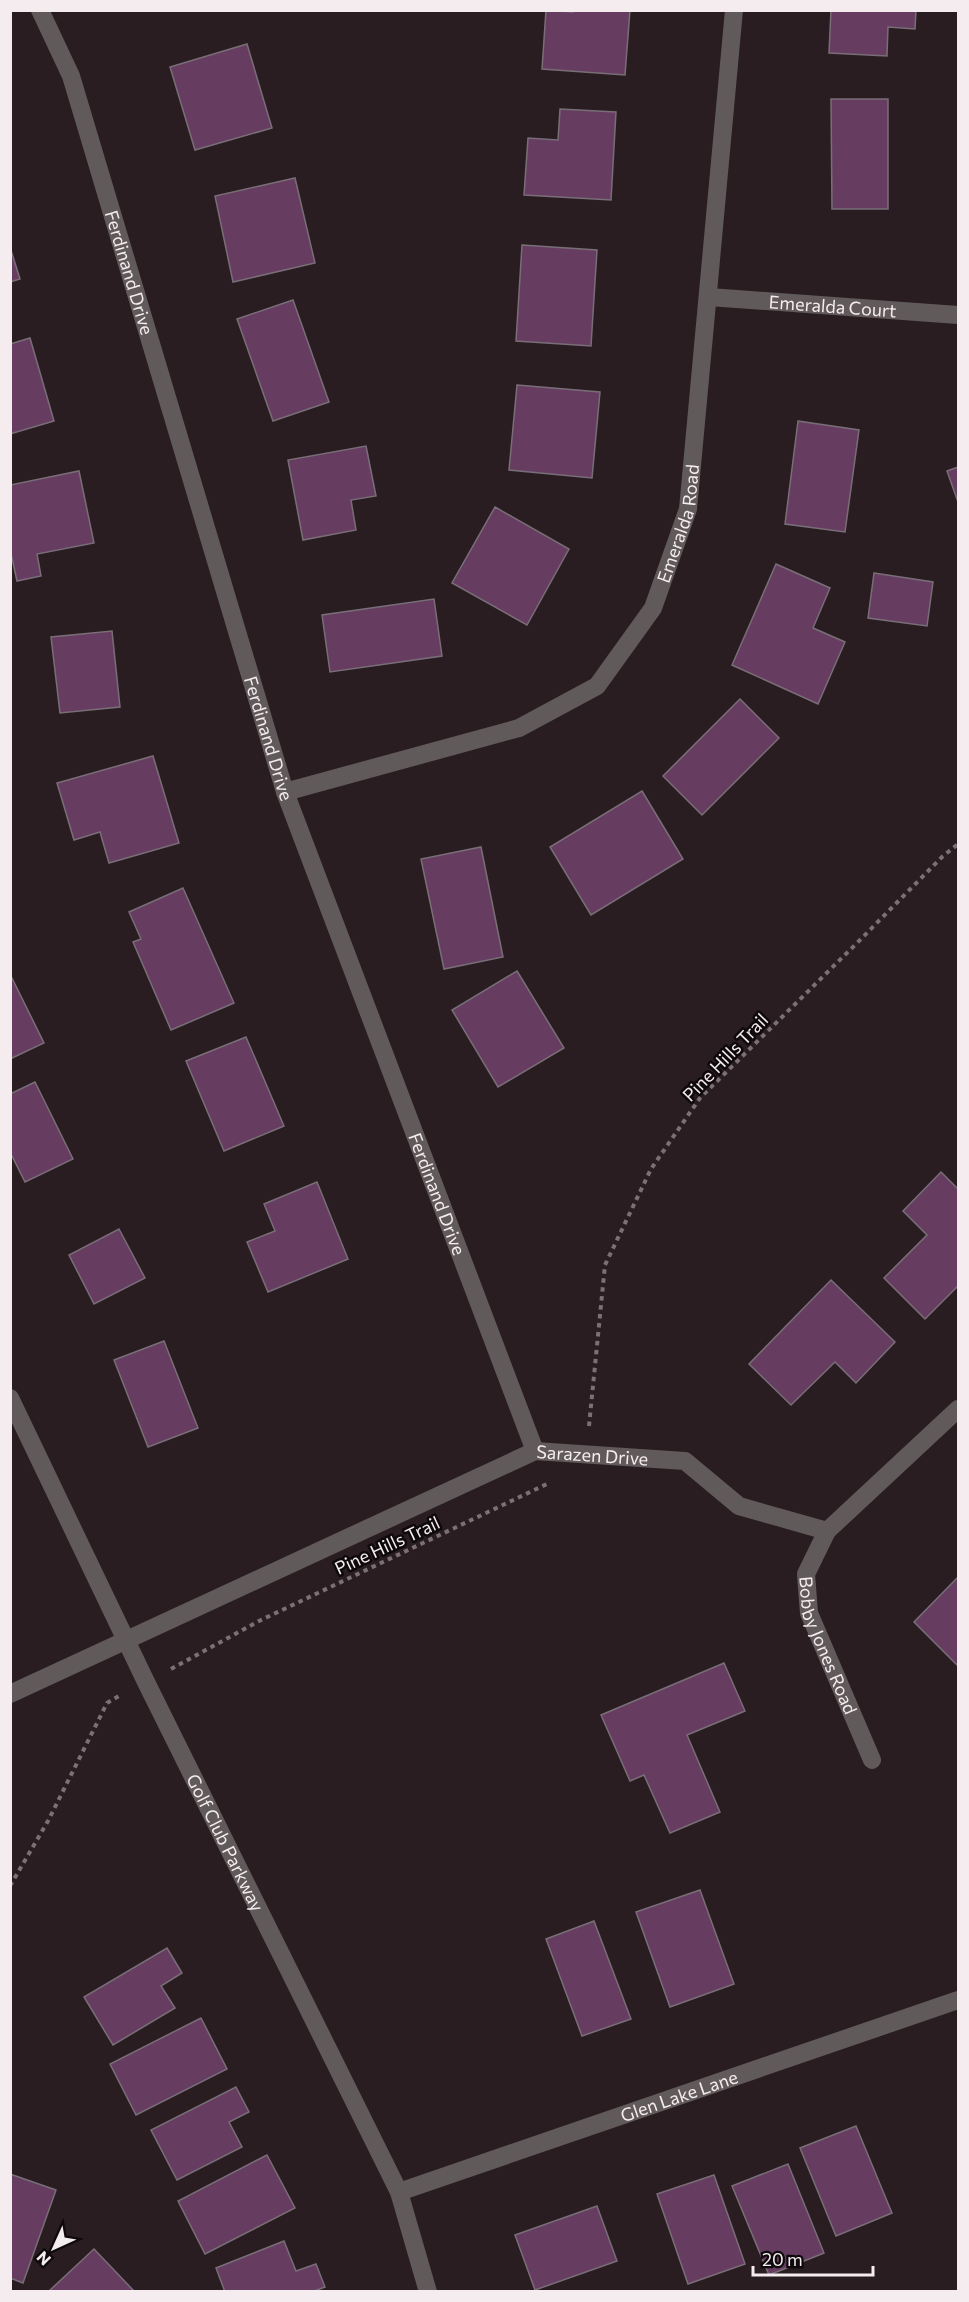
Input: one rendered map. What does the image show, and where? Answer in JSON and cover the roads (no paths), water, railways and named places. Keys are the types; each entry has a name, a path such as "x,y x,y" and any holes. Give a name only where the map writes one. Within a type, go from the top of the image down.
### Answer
{"street":[{"name":"Ferdinand Drive","path":"40,10 71,76 285,792 535,1451"},
{"name":"Emeralda Road","path":"285,792 519,728 597,686 653,608 688,509 735,10"},
{"name":"Emeralda Court","path":"709,297 958,315"},
{"name":"Golf Club Parkway","path":"10,1398 127,1641 399,2192 428,2292"},
{"path":"827,1531 958,1409"},
{"name":"Sarazen Drive","path":"10,1694 535,1451 685,1461 738,1506 827,1531"},
{"name":"Bobby Jones Road","path":"827,1531 806,1574 809,1613 872,1760"},
{"name":"Glen Lake Lane","path":"399,2192 958,2000"}]}
